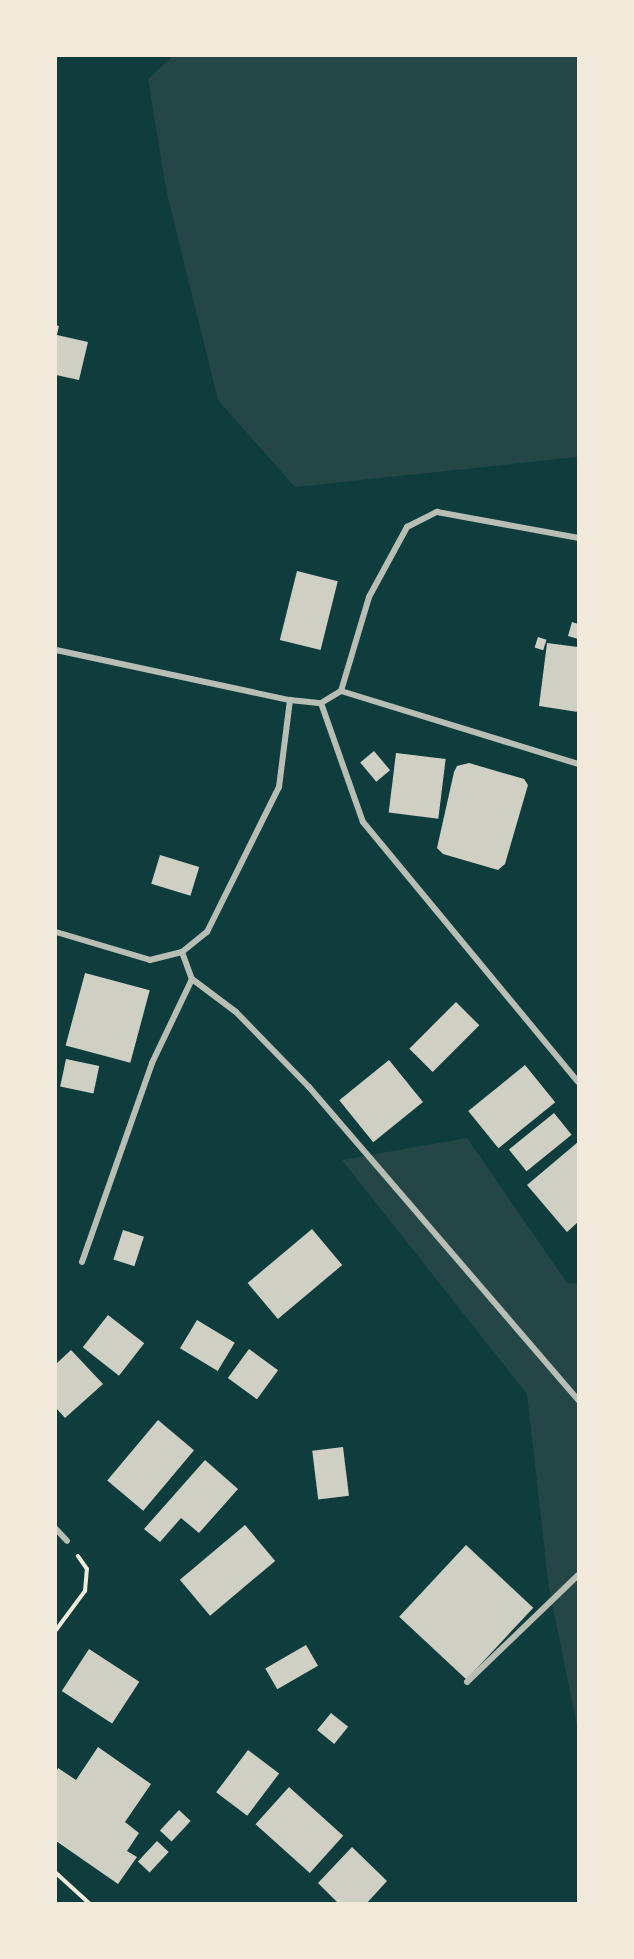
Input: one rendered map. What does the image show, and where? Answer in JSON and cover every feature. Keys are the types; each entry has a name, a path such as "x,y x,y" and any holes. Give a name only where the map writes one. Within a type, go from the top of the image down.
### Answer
{"street":[{"path":"56,650 290,700 321,704 340,691 369,597 407,527 437,512 579,538"},
{"path":"340,691 579,764"},
{"path":"56,932 150,960 182,952 207,932 279,787 290,700"},
{"path":"321,704 363,822 579,1082"},
{"path":"182,952 192,979 236,1012 309,1087 579,1400"},
{"path":"82,1262 152,1063 192,979"},
{"path":"56,1529 67,1541"},
{"path":"467,1682 579,1575"}],"path":[{"path":"56,1630 85,1592 87,1569 67,1541"},
{"path":"56,1873 90,1904"}],"shaded area":[{"path":"173,56 578,56 578,457 295,487 218,400 166,189 148,79"},
{"path":"467,1138 567,1283 578,1283 578,1730 549,1588 527,1394 342,1160"}],"building":[{"path":"56,325 59,326 57,335 88,342 79,380 56,375"},
{"path":"297,571 338,581 321,650 280,640"},
{"path":"572,622 578,624 578,639 568,636"},
{"path":"538,637 547,640 543,650 535,647"},
{"path":"547,643 578,647 578,712 539,706"},
{"path":"374,751 390,770 376,782 360,763"},
{"path":"396,753 446,759 438,819 389,813"},
{"path":"469,763 524,779 528,785 505,864 498,870 443,854 437,848 454,772 457,766"},
{"path":"160,855 199,867 190,896 151,884"},
{"path":"85,973 150,990 130,1063 66,1045"},
{"path":"456,1002 479,1025 433,1072 409,1049"},
{"path":"66,1059 99,1066 93,1093 60,1086"},
{"path":"389,1060 423,1102 373,1142 339,1100"},
{"path":"525,1065 555,1102 498,1148 468,1111"},
{"path":"554,1113 572,1135 527,1171 509,1150"},
{"path":"578,1142 578,1222 567,1232 527,1185"},
{"path":"312,1229 342,1265 278,1319 248,1283"},
{"path":"123,1230 144,1237 134,1266 113,1259"},
{"path":"108,1315 144,1343 119,1376 83,1347"},
{"path":"197,1320 235,1343 218,1371 180,1348"},
{"path":"249,1349 278,1370 257,1399 228,1378"},
{"path":"71,1350 103,1384 65,1418 56,1408 56,1364"},
{"path":"158,1420 194,1450 143,1511 107,1481"},
{"path":"343,1447 349,1496 318,1499 312,1451"},
{"path":"205,1460 238,1489 199,1533 181,1518 160,1542 144,1529"},
{"path":"245,1525 275,1561 210,1616 180,1580"},
{"path":"466,1545 533,1608 466,1679 399,1617"},
{"path":"306,1645 318,1666 277,1689 265,1669"},
{"path":"89,1649 139,1682 112,1724 62,1691"},
{"path":"331,1713 348,1727 334,1744 317,1730"},
{"path":"98,1747 151,1784 125,1822 139,1833 127,1851 137,1857 118,1884 56,1841 56,1772 58,1768 76,1780"},
{"path":"248,1750 279,1773 247,1816 216,1792"},
{"path":"289,1787 343,1836 310,1873 256,1824"},
{"path":"179,1810 191,1821 172,1841 160,1830"},
{"path":"157,1841 169,1852 150,1872 138,1861"},
{"path":"352,1847 387,1881 366,1904 339,1904 318,1883"}]}
